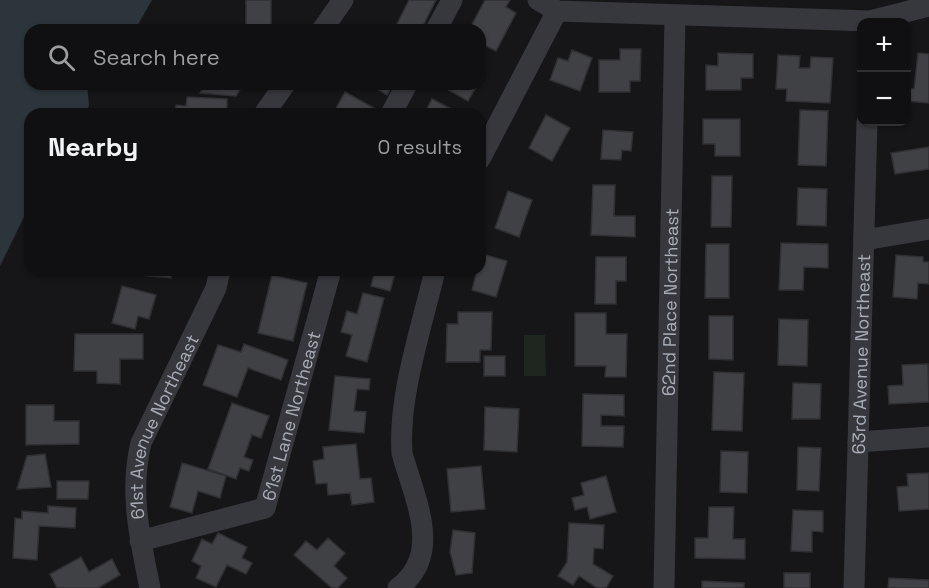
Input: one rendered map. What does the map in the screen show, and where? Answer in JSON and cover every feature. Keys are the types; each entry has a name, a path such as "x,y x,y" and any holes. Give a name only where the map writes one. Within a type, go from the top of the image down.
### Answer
{"street":[{"path":"326,24 343,0"},
{"path":"439,24 452,0"},
{"path":"538,0 557,11 857,22"},
{"path":"885,18 929,6"},
{"path":"486,147 557,11"},
{"name":"62nd Place Northeast","path":"664,588 675,16"},
{"path":"268,108 281,90"},
{"path":"394,108 404,90"},
{"name":"63rd Avenue Northeast","path":"854,588 867,126"},
{"path":"864,240 929,229"},
{"name":"61st Avenue Northeast","path":"150,588 140,541 134,486 141,443 216,288 218,276"},
{"name":"61st Lane Northeast","path":"140,541 265,508 323,307 330,276"},
{"path":"398,588 411,579 424,553 424,537 402,453 401,439 406,397 434,276"},
{"path":"858,442 929,437"}],"shaded area":[{"path":"0,0 152,0 138,24 24,24 24,90 88,90 89,106 88,108 24,108 24,217 0,266"},
{"path":"524,335 545,335 546,376 524,376"}],"building":[{"path":"246,0 271,0 271,24 246,24"},
{"path":"409,0 436,0 424,24 397,24"},
{"path":"485,0 510,0 506,7 516,13 496,51 486,46 486,24 472,24"},
{"path":"620,49 641,49 640,81 630,81 630,92 599,92 599,60 620,60"},
{"path":"572,50 592,58 580,91 550,80 558,58 568,61"},
{"path":"718,53 753,54 753,78 741,78 741,90 706,90 706,65 718,66"},
{"path":"918,53 929,54 929,103 911,101 911,89 914,89"},
{"path":"778,55 800,56 799,68 810,68 811,57 833,58 830,103 786,101 787,89 776,89"},
{"path":"202,90 240,90 236,96 200,93"},
{"path":"379,90 390,90 387,95"},
{"path":"449,90 474,90 468,101"},
{"path":"345,92 374,108 336,108"},
{"path":"187,97 227,99 227,108 176,108 176,105 186,106"},
{"path":"432,99 449,108 427,108"},
{"path":"800,110 828,111 826,166 798,165"},
{"path":"546,115 570,128 552,161 529,148"},
{"path":"703,119 740,119 740,156 715,156 715,144 703,144"},
{"path":"603,130 633,132 631,151 622,150 621,160 601,159"},
{"path":"929,147 929,169 895,174 891,153"},
{"path":"712,176 732,176 731,227 711,227"},
{"path":"593,185 615,185 614,216 635,216 635,237 591,235"},
{"path":"798,188 827,189 826,226 797,225"},
{"path":"508,191 532,200 519,237 495,228"},
{"path":"781,243 828,244 828,268 804,267 803,290 779,290"},
{"path":"706,244 729,244 729,298 705,298"},
{"path":"486,255 507,261 496,297 472,290 476,276 486,276"},
{"path":"896,255 923,257 923,262 929,262 929,284 918,283 917,299 893,297"},
{"path":"596,257 626,257 626,281 616,281 616,304 595,304"},
{"path":"272,276 307,283 293,341 258,333"},
{"path":"374,276 394,276 390,291 371,286"},
{"path":"122,286 156,295 149,319 138,316 135,329 112,323"},
{"path":"363,293 384,298 367,362 346,356 352,335 341,332 347,311 357,314"},
{"path":"458,312 492,312 491,350 480,350 480,362 446,362 447,324 458,324"},
{"path":"575,313 606,313 606,334 627,334 626,377 605,377 606,366 575,366"},
{"path":"709,316 733,316 733,360 709,359"},
{"path":"779,319 808,320 807,366 778,365"},
{"path":"75,334 143,334 143,359 120,359 120,384 97,383 97,371 74,371"},
{"path":"244,344 288,360 281,380 248,368 237,397 203,385 218,345 241,352"},
{"path":"484,356 505,356 505,376 484,376"},
{"path":"928,364 929,402 889,404 888,386 903,385 902,365"},
{"path":"714,372 744,373 742,431 712,430"},
{"path":"335,376 370,379 369,390 357,389 354,411 366,412 364,433 329,430"},
{"path":"793,383 821,384 820,419 792,419"},
{"path":"583,394 624,395 624,416 601,415 601,426 624,426 623,447 582,446"},
{"path":"232,403 269,416 261,438 252,435 244,457 253,460 249,471 240,468 236,479 208,469"},
{"path":"26,405 54,405 54,421 79,421 79,444 26,445"},
{"path":"485,407 519,409 517,452 484,450"},
{"path":"356,444 360,479 371,478 374,502 352,505 350,493 328,495 327,483 316,484 313,461 324,459 323,447"},
{"path":"798,447 821,448 819,491 797,490"},
{"path":"721,451 748,452 747,493 720,492"},
{"path":"45,454 51,487 17,489 27,456"},
{"path":"182,463 226,476 220,498 198,491 192,513 170,507"},
{"path":"481,466 485,509 451,512 447,469"},
{"path":"929,473 929,509 899,511 897,487 908,486 907,474"},
{"path":"606,476 616,512 590,519 587,507 575,510 572,498 584,495 581,483"},
{"path":"57,481 89,481 88,499 57,499"},
{"path":"48,506 76,508 75,528 39,526 37,560 13,558 15,518 22,519 22,511 48,513"},
{"path":"709,507 734,507 733,539 745,539 745,559 695,558 695,538 708,538"},
{"path":"793,510 823,511 823,532 812,531 812,552 791,551"},
{"path":"569,523 604,525 603,549 594,548 593,564 613,576 606,588 597,588 579,576 573,585 558,576 567,562"},
{"path":"453,530 475,533 472,573 456,575 450,552"},
{"path":"218,533 247,547 242,558 252,563 246,574 227,565 216,587 196,578 201,566 192,561 202,539 212,544"},
{"path":"328,538 345,553 334,566 347,578 338,588 332,588 294,555 306,541 317,550"},
{"path":"81,557 89,572 112,559 120,575 98,588 57,588 50,574"},
{"path":"784,573 810,573 810,588 784,588"},
{"path":"889,578 929,580 929,588 888,588"},
{"path":"702,581 744,583 744,588 702,588"}]}
